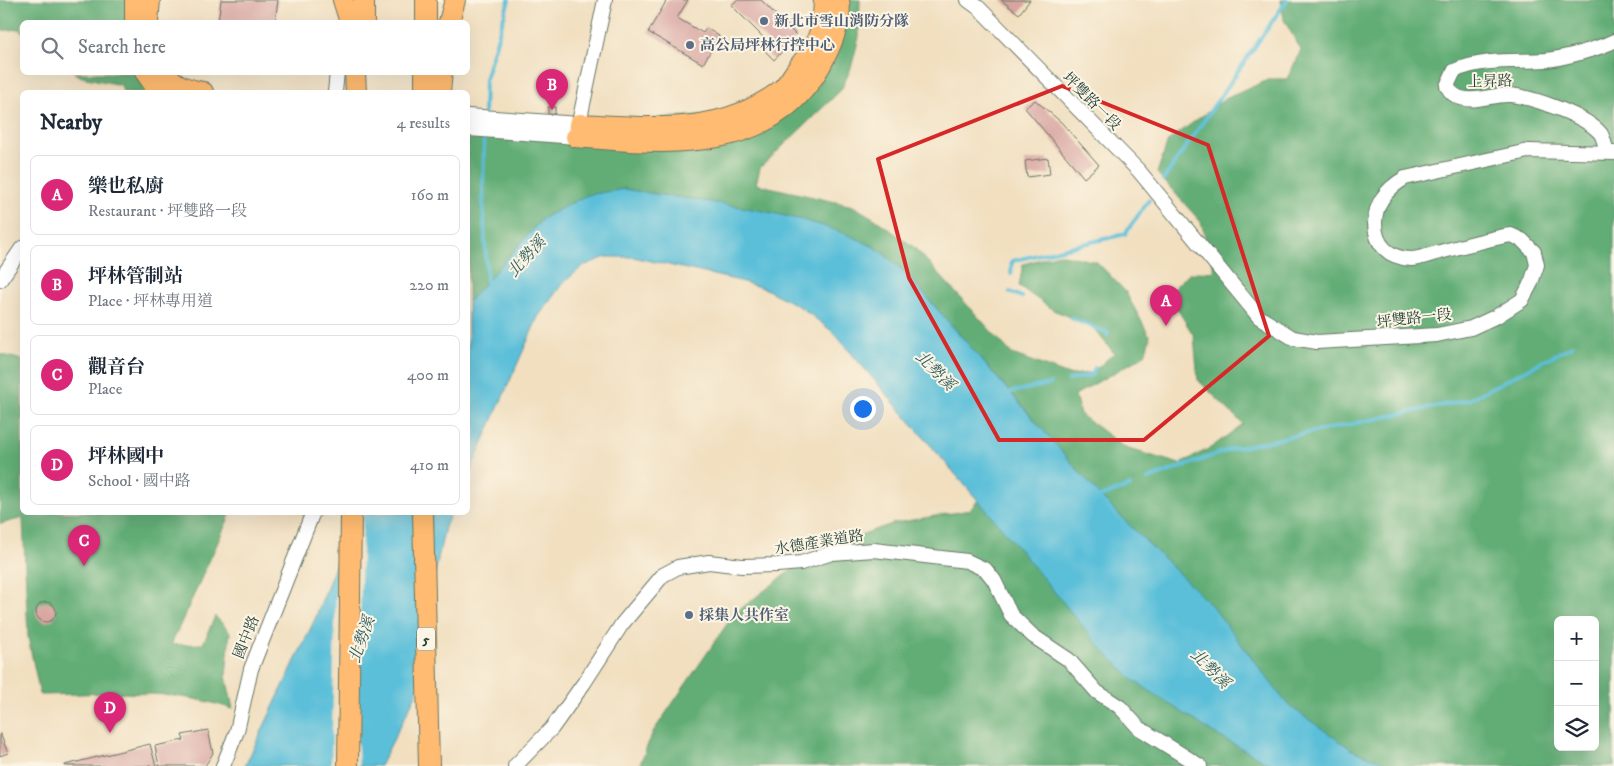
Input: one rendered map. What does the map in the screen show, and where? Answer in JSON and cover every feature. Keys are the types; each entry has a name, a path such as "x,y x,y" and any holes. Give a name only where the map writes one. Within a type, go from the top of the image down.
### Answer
{"highway":[{"path":"134,20 135,0"},
{"path":"148,20 150,0"},
{"path":"343,0 349,20"},
{"path":"364,0 364,20"},
{"path":"426,0 426,20"},
{"path":"450,20 455,0"},
{"path":"577,131 681,128 734,117 781,90 808,56 823,26 824,0"},
{"path":"577,131 659,144 716,139 751,128 796,98 815,76 832,46 839,0"},
{"path":"147,75 159,90"},
{"path":"167,75 172,82 183,88 193,90"},
{"path":"355,75 356,90"},
{"path":"361,90 362,75"},
{"path":"425,75 425,90"},
{"path":"440,90 442,75"},
{"path":"348,766 351,515"},
{"name":"5","path":"423,515 429,766"}],"street":[{"path":"341,20 343,0"},
{"path":"470,116 524,126 577,131 605,0"},
{"name":"坪雙路一段","path":"968,0 979,8 1139,171 1259,317 1293,338 1317,342 1438,336 1471,328 1497,316 1522,300 1531,283 1537,265 1534,252 1522,240 1511,235 1412,259 1395,256 1383,248 1376,234 1375,220 1380,202 1385,194 1390,187 1405,178 1528,151 1610,152"},
{"name":"上昇路","path":"1610,152 1601,135 1588,123 1537,100 1510,95 1474,100 1460,98 1450,92 1447,86 1454,71 1466,66 1487,62 1548,60 1614,41"},
{"path":"335,90 337,75"},
{"path":"470,130 524,126"},
{"path":"0,280 20,251"},
{"name":"國中路","path":"223,766 237,731 251,669 312,518"},
{"name":"水德產業道路","path":"515,766 552,728 622,624 663,576 678,567 709,562 742,566 777,565 801,563 832,553 874,550 967,561 986,570 994,580 1011,615 1033,636 1069,660 1097,692 1120,707 1139,728 1200,766"}],"highlighted area":[{"path":"1062,86 1208,145 1269,336 1144,440 999,440 909,278 878,159"}],"green space":[{"path":"0,0 133,0 130,20 20,20 20,30 0,31"},
{"path":"841,0 860,0 859,37 851,68 841,90 760,168 756,184 853,206 875,219 915,248 1012,354 1069,375 1092,373 1114,353 1091,325 1053,310 1019,286 1023,264 1059,254 1097,262 1125,291 1150,337 1145,355 1075,395 1080,414 1125,448 1180,464 1212,447 1243,424 1198,380 1194,336 1168,294 1188,274 1215,271 1201,222 1157,173 1168,141 1225,99 1270,79 1287,79 1301,50 1284,20 1281,0 1614,0 1614,766 639,766 653,732 734,614 817,550 895,523 970,510 1039,425 905,272 873,246 789,217 624,189 543,218 470,300 470,135 788,107"},
{"path":"78,75 141,75 152,90 122,90 121,85"},
{"path":"0,354 20,359 20,515 230,515 171,645 203,644 215,616 230,632 226,676 233,709 185,697 137,693 40,695 28,637 23,518 0,524"}],"water":[{"name":"北勢溪","path":"624,189 751,209 816,224 845,234 881,251 905,272 1105,501 1212,606 1288,705 1354,751 1395,766 1274,766 1215,734 1133,680 1100,647 994,519 833,332 802,308 766,289 740,281 633,257 606,257 583,266 562,284 538,317 470,471 470,300 543,218 587,195"},
{"name":"北勢溪","path":"354,515 450,515 445,527 426,613 417,693 380,766 245,766 315,619"}],"pier":[{"path":"351,515 363,515 357,730 359,766 331,766 337,553"}],"building":[{"path":"221,0 278,0 275,20 218,20"},
{"path":"667,0 688,0 677,18 703,33 706,28 719,36 703,64 648,32"},
{"name":"新北市雪山消防分隊","path":"737,0 761,0 797,36 774,60 764,50 770,44 731,5"},
{"path":"1001,0 1030,0 1019,14"},
{"path":"1035,100 1061,122 1099,165 1084,178 1025,108"},
{"path":"548,107 555,107 555,114 548,114"},
{"path":"1048,158 1050,174 1027,177 1025,161"},
{"path":"46,602 53,605 56,612 53,619 46,622 39,619 36,612 39,605"},
{"path":"208,730 213,753 205,766 159,766 155,746 184,740 182,735"},
{"path":"0,733 8,753 0,756"},
{"path":"150,744 156,766 65,766 65,765"}],"waterway":[{"path":"484,114 485,79 509,0"},
{"path":"1163,180 1287,0"},
{"path":"484,134 483,199 487,282"},
{"path":"1011,274 1012,261 1125,234 1149,200"},
{"path":"1010,292 1022,297"},
{"path":"1071,318 1108,333 1107,335"},
{"path":"1148,479 1231,449 1468,400 1572,346"},
{"path":"1069,380 1092,375 1095,368"},
{"path":"1006,393 1050,384"},
{"path":"1097,498 1130,486"}],"place":[{"name":"新北市雪山消防分隊","path":"764,21"},
{"name":"高公局坪林行控中心","path":"690,45"},
{"name":"坪林管制站","path":"552,110"},
{"name":"樂也私廚","path":"1166,326"},
{"name":"觀音台","path":"84,566"},
{"name":"採集人共作室","path":"689,615"},
{"name":"坪林國中","path":"110,733"}]}
